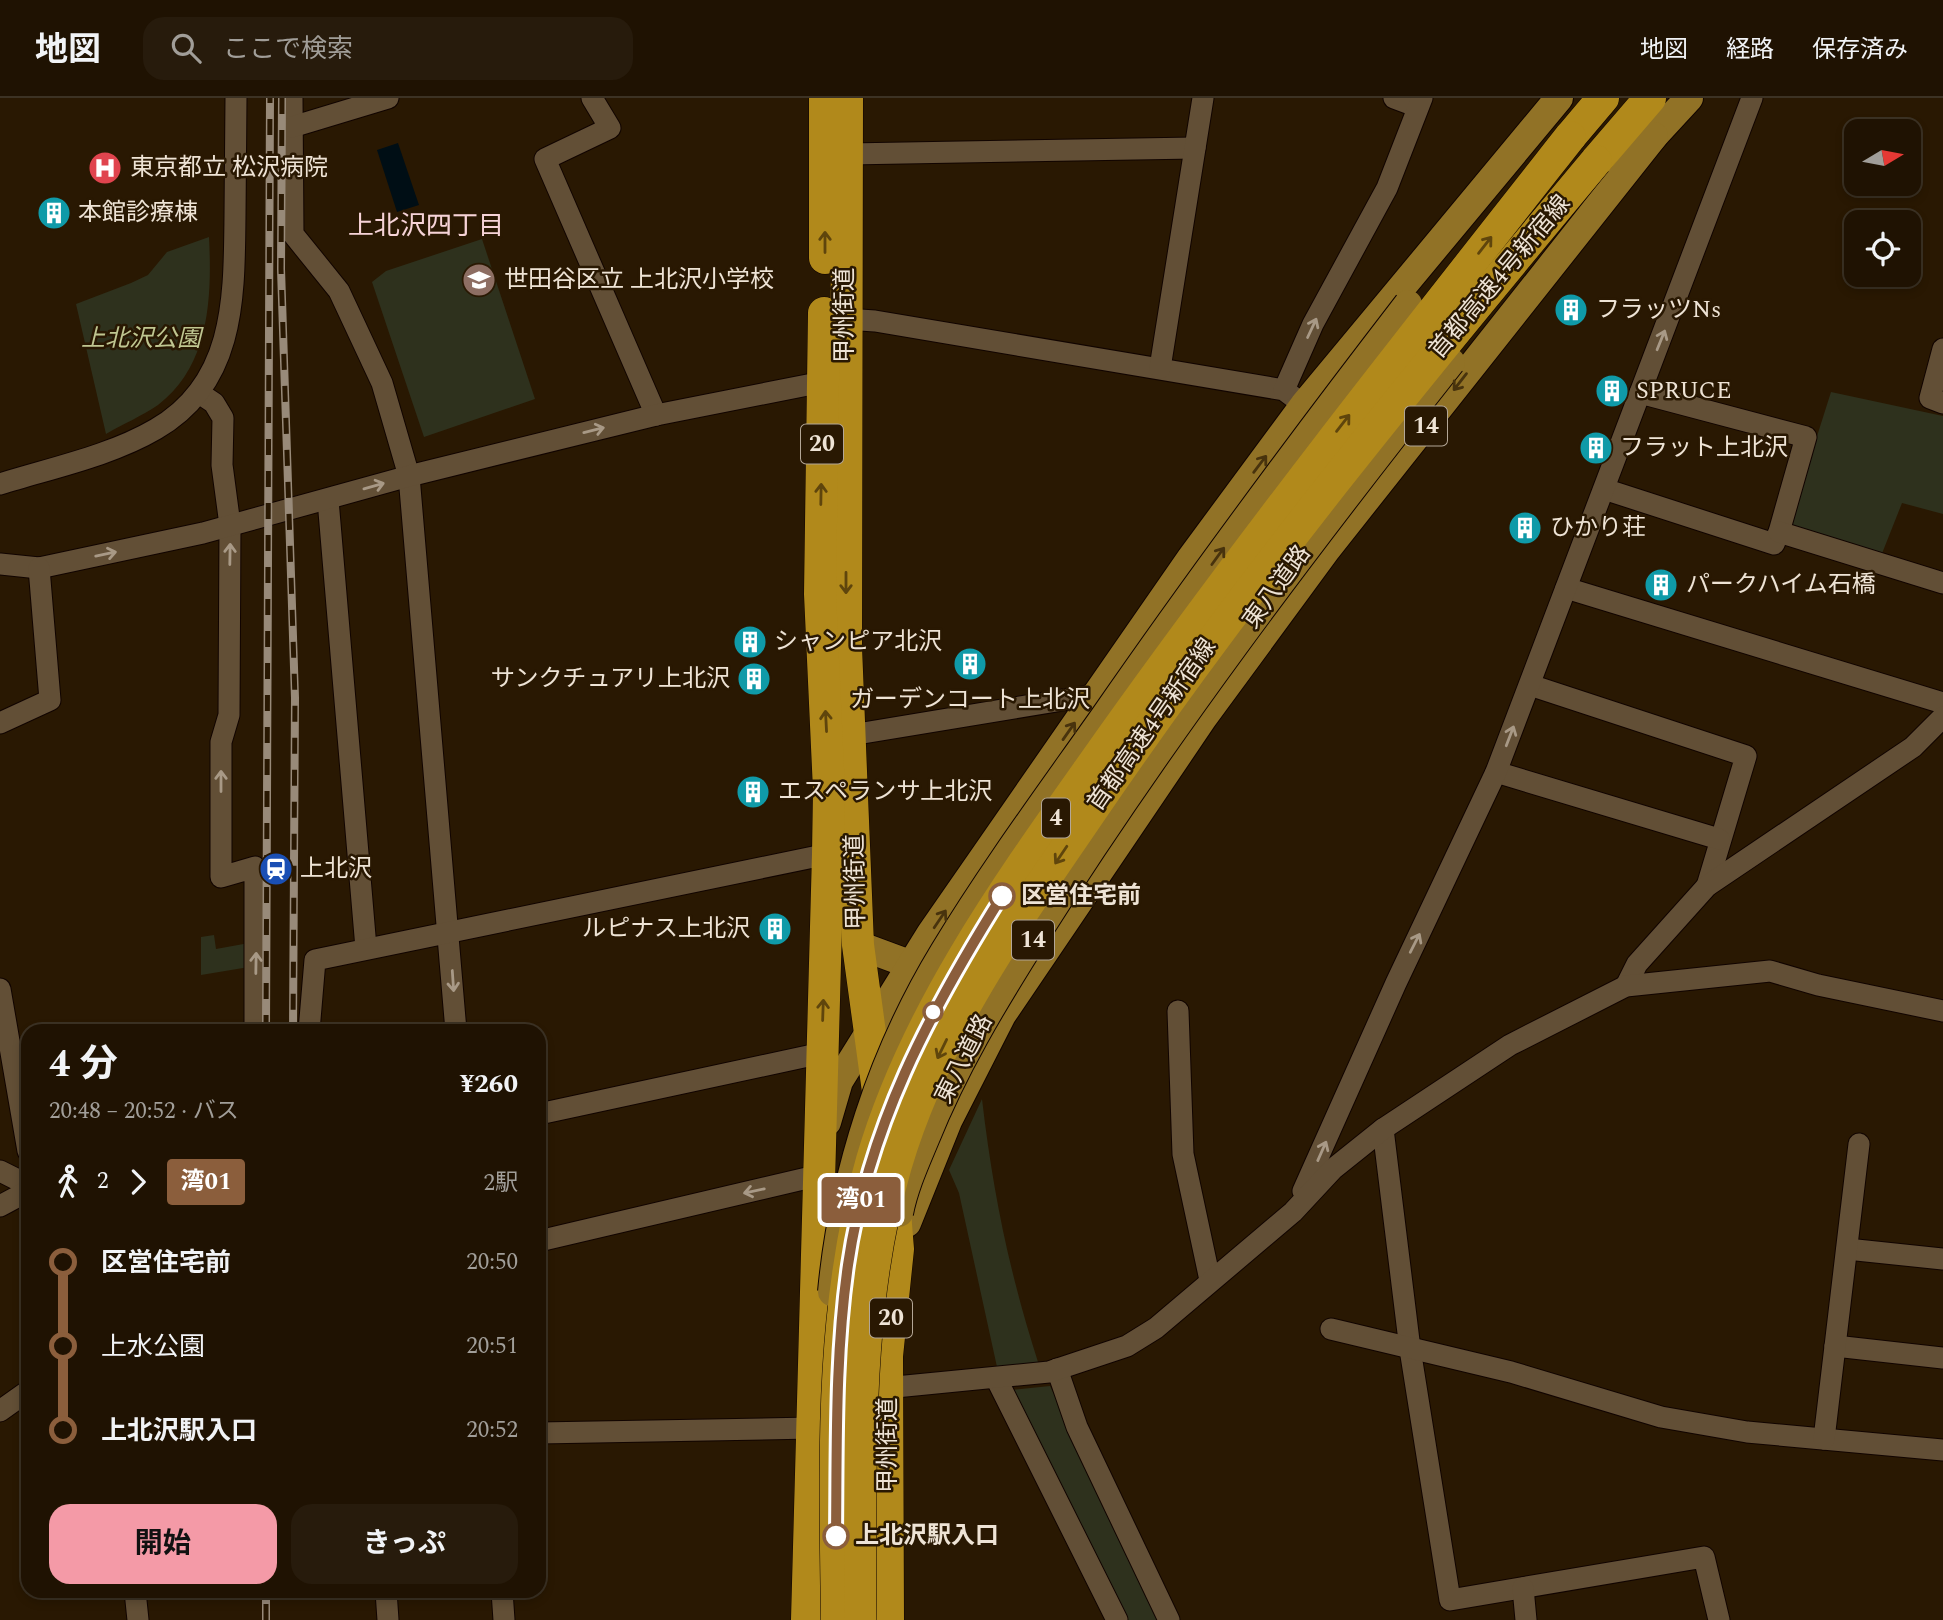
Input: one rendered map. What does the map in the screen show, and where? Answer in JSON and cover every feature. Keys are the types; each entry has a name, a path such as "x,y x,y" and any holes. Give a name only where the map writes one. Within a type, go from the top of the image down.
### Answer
{"highway":[{"name":"甲州街道","path":"825,98 858,945 868,1034 893,1190 898,1249 887,1356 888,1620"},
{"name":"甲州街道","path":"807,1620 829,790 820,594 834,380 845,319 847,98"},
{"name":"首都高速4号新宿線","path":"837,1620 838,1382 848,1265 873,1157 895,1092 920,1035 955,971 1002,896 1199,615 1348,417 1602,98"},
{"path":"1596,162 1642,98"},
{"name":"首都高速4号新宿線","path":"860,1620 863,1414 867,1326 874,1267 896,1165 917,1104 942,1046 976,983 1023,911 1114,778 1293,531 1650,98"}],"main road":[{"path":"820,1163 839,1081 868,1034 1093,695 1122,660 1191,558 1294,398 1559,98"},
{"path":"825,1620 825,1361 837,1236 873,1100 900,1037 943,953 1020,836 1175,615 1565,98"},
{"name":"東八道路","path":"874,1620 874,1441 879,1339 888,1267 902,1194 944,1093 974,1034 1076,871 1323,524 1451,362 1689,98"},
{"name":"14","path":"898,1249 948,1121 1002,1015 1203,718 1327,549 1654,136"},
{"path":"1122,660 1203,718"},
{"path":"858,945 912,965"}],"street":[{"path":"0,484 98,453 157,429 198,393 221,355 231,321 236,98"},
{"path":"292,98 293,234 339,291 382,383 409,476 456,1024"},
{"path":"292,127 388,98"},
{"path":"592,98 610,128 545,159 656,415"},
{"path":"1160,369 1203,98"},
{"path":"845,319 867,319 1160,369 1294,398 1314,324 1388,188 1420,103 1394,98"},
{"path":"1293,1212 1496,772 1752,98"},
{"path":"848,154 1195,148"},
{"path":"1943,349 1930,398 1943,403"},
{"path":"0,564 39,568 230,525 409,476 656,415 834,380"},
{"path":"198,393 215,403 223,418 222,465 230,525 229,715 221,742 221,877 256,867 255,1024"},
{"path":"1604,489 1774,544 1779,532 1806,437 1640,393"},
{"path":"328,500 366,948"},
{"path":"1779,532 1943,583"},
{"path":"0,723 50,700 39,568"},
{"path":"1566,588 1943,703"},
{"path":"1530,685 1746,756 1707,886"},
{"path":"851,735 1093,695"},
{"path":"1626,986 1637,964 1707,886 1913,747 1943,718"},
{"path":"1496,772 1719,839"},
{"path":"310,1024 315,960 828,854"},
{"path":"814,1392 996,1378 1056,1369 1127,1346 1156,1328 1293,1212 1333,1169 1382,1129 1510,1045 1626,986 1770,971 1818,985 1943,1011"},
{"path":"0,989 21,1082"},
{"path":"1178,1011 1182,1154 1210,1280"},
{"path":"546,1112 822,1053"},
{"path":"1382,1129 1410,1349 1450,1600 1704,1557 1719,1620"},
{"path":"1824,1439 1859,1144"},
{"path":"546,1239 820,1163"},
{"path":"0,1171 21,1182"},
{"path":"0,1206 21,1195"},
{"path":"1847,1249 1943,1259"},
{"path":"1331,1329 1511,1372 1661,1417 1747,1432 1943,1450"},
{"path":"1835,1346 1943,1358"},
{"path":"1056,1369 1077,1427 1169,1620"},
{"path":"996,1378 1117,1620"},
{"path":"0,1411 21,1396"},
{"path":"546,1433 811,1428"},
{"path":"1523,1588 1526,1620"},
{"path":"136,1598 138,1620"},
{"path":"386,1598 387,1620"},
{"path":"502,1598 504,1620"}],"green space":[{"name":"上北沢公園","path":"209,237 208,306 198,350 188,371 175,389 158,405 106,434 76,304 148,275 167,252"},
{"path":"482,239 535,399 424,437 372,282 386,271"},
{"path":"1831,392 1943,416 1943,514 1902,503 1881,556 1787,531"},
{"path":"214,935 216,949 249,943 249,967 201,975 201,937"},
{"path":"982,1099 1003,1232 1038,1362 997,1367 959,1193 949,1170"},
{"path":"1050,1386 1164,1620 1126,1620 1012,1390"}],"shaded area":[{"path":"398,143 419,205 397,212 377,150"}],"railway":[{"path":"266,1024 270,98"},
{"path":"282,98 281,269 295,698 293,1024"},
{"path":"266,1598 266,1620"}],"bus line":[{"name":"湾01","path":"836,1536 841,1327 848,1265 858,1213 895,1092 920,1035 955,971 1002,896"}],"place":[{"name":"東京都立 松沢病院","path":"105,168"},
{"name":"本館診療棟","path":"54,213"},
{"name":"世田谷区立 上北沢小学校","path":"479,280"},
{"name":"フラッツNs","path":"1571,310"},
{"name":"SPRUCE","path":"1612,391"},
{"name":"フラット上北沢","path":"1596,448"},
{"name":"ひかり荘","path":"1525,528"},
{"name":"パークハイム石橋","path":"1661,585"},
{"name":"シャンピア北沢","path":"750,642"},
{"name":"ガーデンコート上北沢","path":"970,664"},
{"name":"サンクチュアリ上北沢","path":"754,679"},
{"name":"エスペランサ上北沢","path":"753,792"},
{"name":"上北沢","path":"276,869"},
{"name":"区営住宅前","path":"1002,896"},
{"name":"ルピナス上北沢","path":"775,929"},
{"name":"上北沢駅入口","path":"836,1536"}],"district":[{"name":"上北沢四丁目","path":"426,226"}]}
